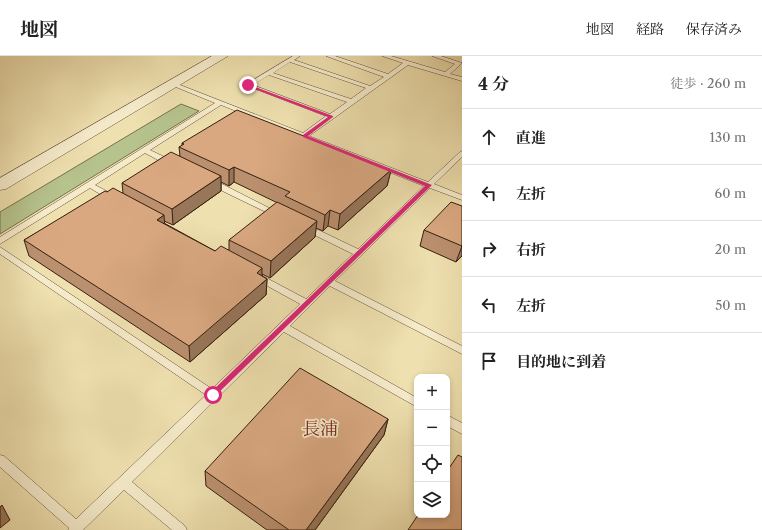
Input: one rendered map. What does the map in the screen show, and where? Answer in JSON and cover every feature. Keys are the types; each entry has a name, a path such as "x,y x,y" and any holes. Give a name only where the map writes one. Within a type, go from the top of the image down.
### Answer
{"street":[{"path":"0,185 221,56"}],"lane":[{"path":"297,56 248,85 331,116"},
{"path":"329,56 388,76"},
{"path":"385,56 462,79"},
{"path":"435,56 459,63 446,74"},
{"path":"290,60 371,88"},
{"path":"304,136 407,62"},
{"path":"268,73 352,102"},
{"path":"173,84 462,198"},
{"path":"0,242 220,103"},
{"path":"145,150 180,168"},
{"path":"0,460 75,529 462,153"},
{"path":"202,178 358,253"},
{"path":"90,185 118,200"},
{"path":"0,250 213,395"},
{"path":"251,273 306,304"},
{"path":"329,282 462,350"},
{"path":"283,327 414,401"},
{"path":"450,422 462,429"},
{"path":"123,482 181,530"}],"green space":[{"path":"181,104 199,111 0,234 0,212"}],"building":[{"path":"237,110 391,170 340,214 330,210 325,215 285,196 290,192 234,167 229,170 179,147 184,144 182,143"},
{"path":"171,152 221,176 172,209 122,183"},
{"path":"113,188 164,215 157,220 215,251 221,246 262,268 257,273 267,279 189,346 24,240 105,191 107,192"},
{"path":"277,202 317,221 271,261 229,240"},
{"path":"451,202 462,206 462,246 424,230"},
{"path":"300,368 388,419 306,530 289,530 205,471"},
{"path":"458,455 462,457 462,530 408,530 416,518 450,518 450,467"}],"district":[{"name":"長浦","path":"320,429"}],"route":[{"path":"213,395 429,185 304,136 331,116 248,85"}]}
